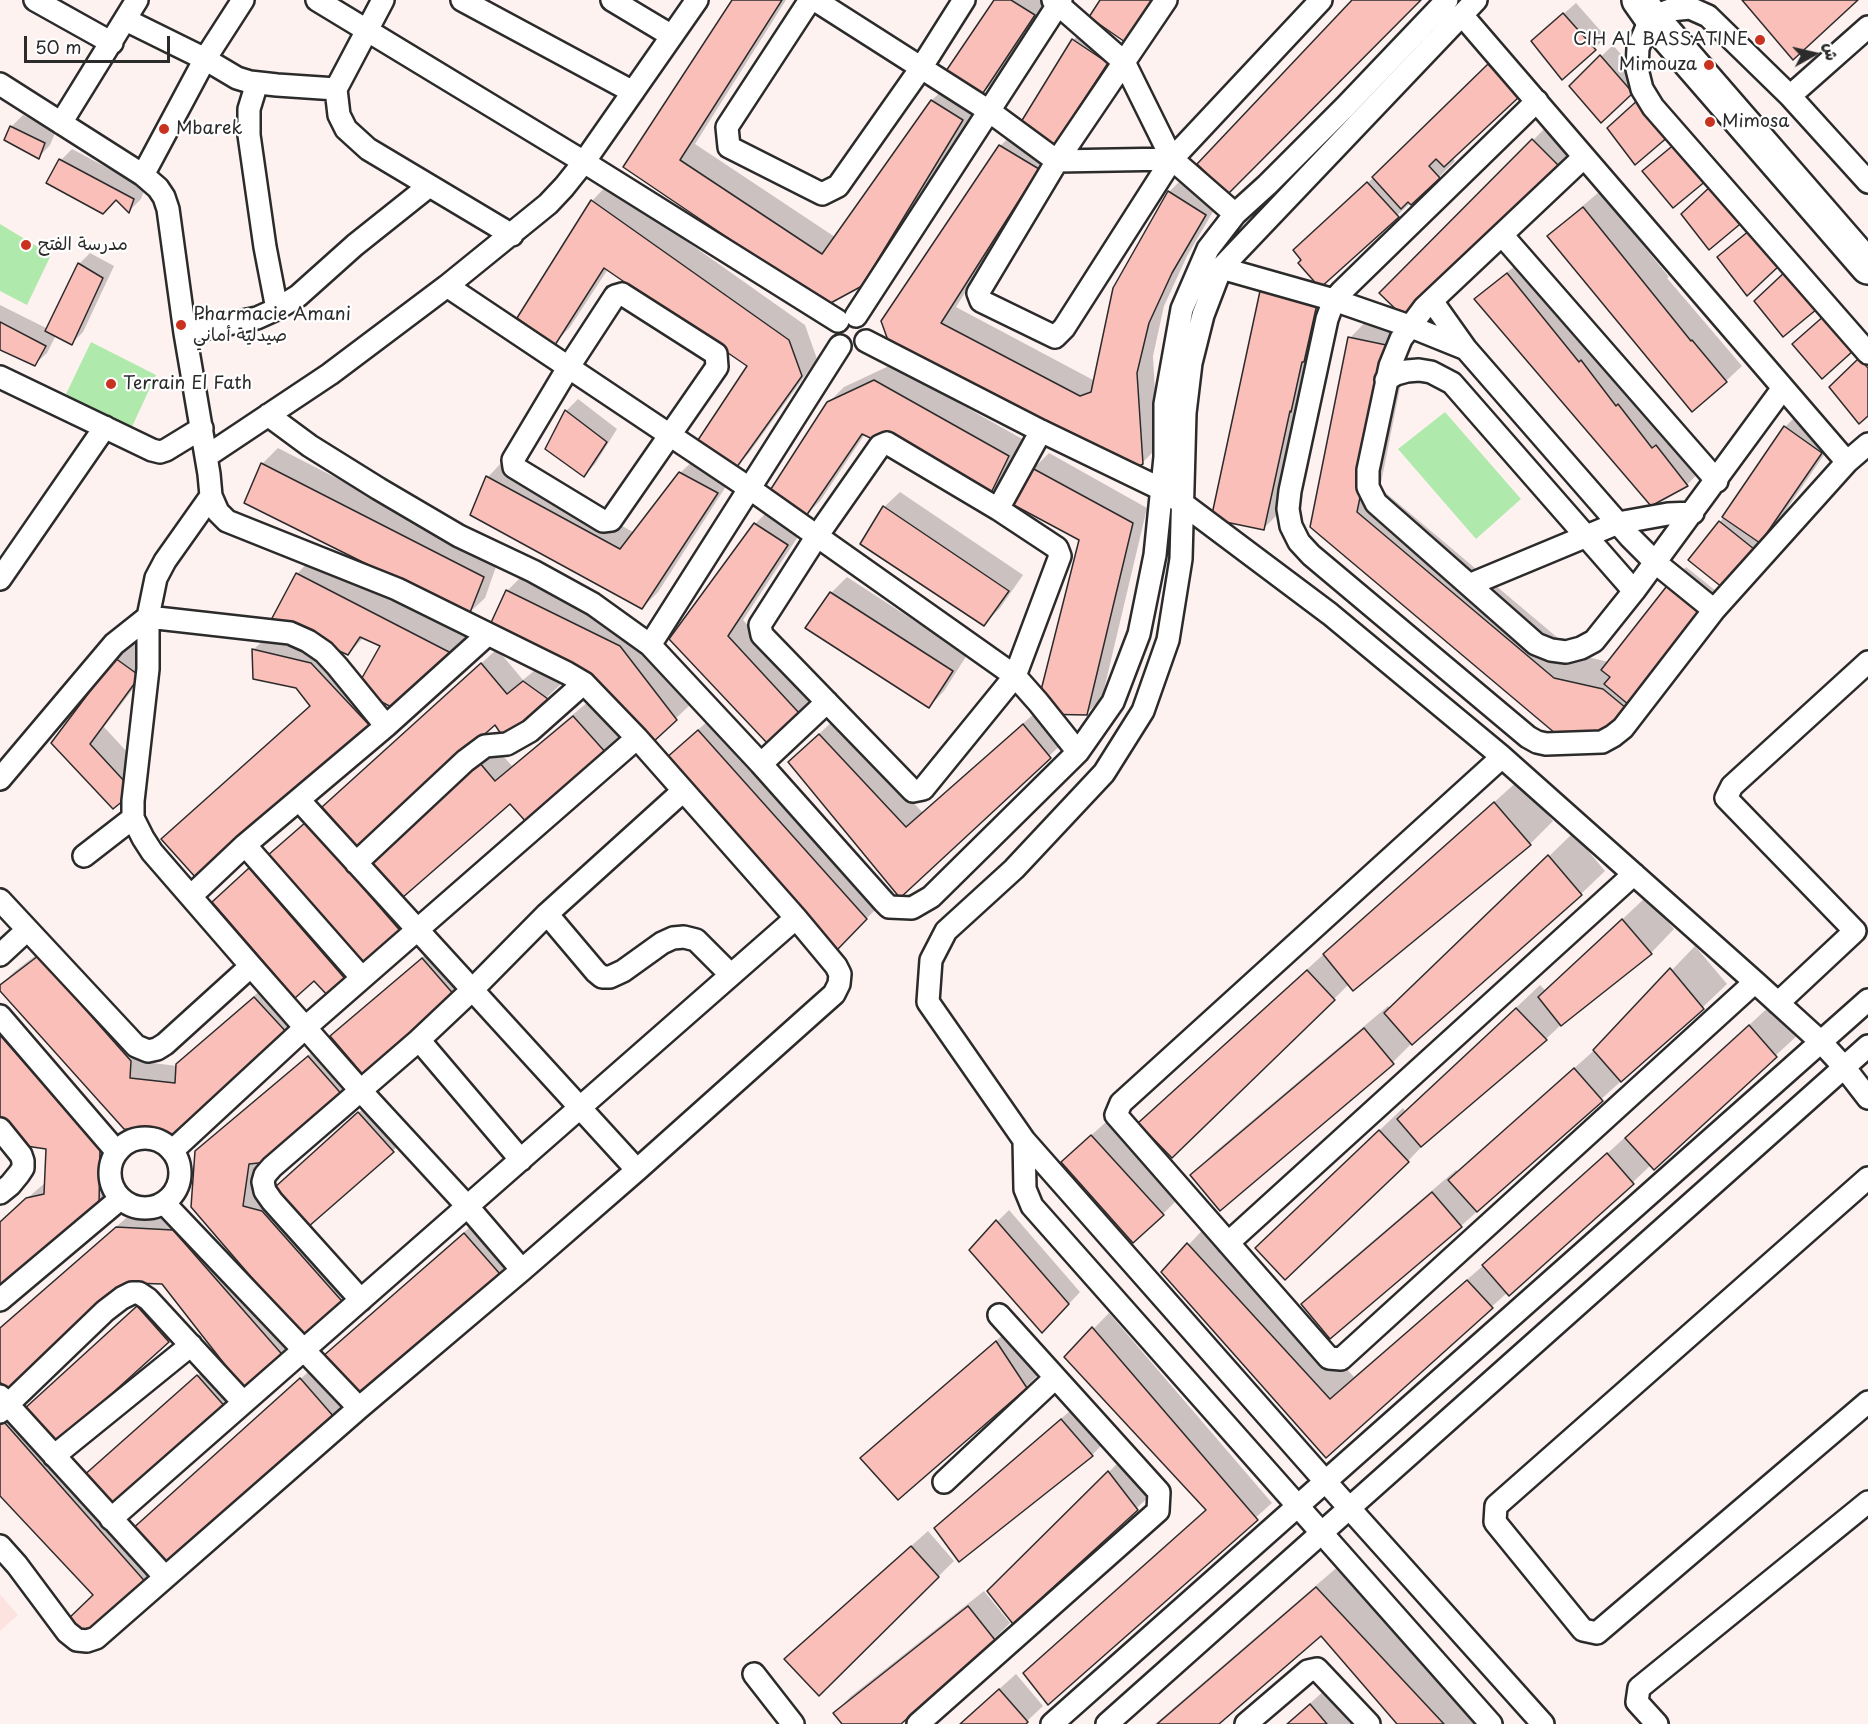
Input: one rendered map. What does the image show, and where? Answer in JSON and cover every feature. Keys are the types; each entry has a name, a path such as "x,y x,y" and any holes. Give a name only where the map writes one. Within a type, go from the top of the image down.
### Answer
{"main road":[{"path":"1639,6 1868,267"}],"street":[{"path":"35,0 112,43"},
{"path":"61,123 137,0"},
{"path":"143,175 206,59 243,0"},
{"path":"317,0 847,319 862,319 868,331 866,341 859,348 845,349 835,340 834,334 847,319 989,111 1058,1 1124,62 1172,159 1235,214"},
{"path":"383,0 336,89 339,115 346,129 368,149 512,235"},
{"path":"462,0 633,92"},
{"path":"612,0 672,36"},
{"path":"207,456 330,374 447,286 548,204 584,162 698,0"},
{"path":"964,0 921,68 838,186 822,194 729,147 727,127 813,0 921,68 989,111 1057,161 1172,159"},
{"path":"1166,0 1057,161 978,293 981,301 1055,337 1064,328 1172,159 1321,0"},
{"path":"1462,5 1584,157 1846,462"},
{"path":"268,415 310,446 379,489 459,536 533,571 593,604 650,645 761,764 884,902 889,907 912,908 931,897 1078,752 1113,702 1139,634 1155,555 1164,457 1165,404 1182,309 1208,249 1235,214 1345,107 1462,5"},
{"path":"1462,5 1221,268 1203,315 1191,363 1185,412 1180,559 1167,640 1143,711 1104,773 1014,869 946,931 931,960 928,1002 1024,1140 1543,1724"},
{"path":"1868,182 1790,96 1708,16 1690,8 1670,10 1639,6 1637,69 1642,89 1653,107 1868,353"},
{"path":"126,20 206,59 237,78 257,83 336,89"},
{"path":"1790,96 1868,27"},
{"path":"257,83 249,109 249,135 265,247 277,309"},
{"path":"0,84 143,175 158,188 164,197 168,209 185,333 207,456 211,496 218,512 227,520 397,589 584,683 637,738 796,918 840,974 839,984 834,994 637,1170 359,1408 96,1638 87,1641 77,1640 68,1632 0,1545"},
{"path":"1537,101 1334,300 1327,319 1288,509 1291,526 1299,542 1311,555 1528,737 1537,742 1556,745 1602,742 1623,728 1714,610 1846,462 1868,444"},
{"path":"1584,157 1432,301 1409,326 1395,352 1386,380 1368,470 1368,487 1371,495 1383,510 1536,644 1551,650 1566,651 1581,648 1594,641 1634,591 1717,481 1783,388"},
{"path":"185,333 257,318 277,309 298,296 355,245 429,186"},
{"path":"1502,235 1717,481"},
{"path":"1221,268 1334,300 1466,349"},
{"path":"447,286 749,488 1015,676 1078,752"},
{"path":"622,294 716,354 717,367 611,520 603,521 514,467 513,460 568,368 615,296 622,294"},
{"path":"1432,301 1466,349 1618,523 1656,562 1714,610"},
{"path":"866,341 1161,489 1330,614 1502,757 1755,982 1821,1042 1868,1098"},
{"path":"650,645 840,346"},
{"path":"1386,380 1396,374 1419,370 1431,372 1452,383 1634,591"},
{"path":"0,377 152,450 160,452 166,450 202,428"},
{"path":"0,579 105,427"},
{"path":"998,509 1041,430"},
{"path":"887,443 998,509 1057,548 1060,556 1015,676 923,789 913,791 762,635 760,625 817,536 880,446 887,443"},
{"path":"211,496 156,578 148,618 148,669 133,818 152,852 361,1091 468,1207 522,1270"},
{"path":"1469,585 1618,523 1643,517 1693,513"},
{"path":"0,779 114,644 148,618 290,633 308,641 324,652 337,666 386,726"},
{"path":"191,896 245,845 386,726 488,634"},
{"path":"1778,1003 1862,925 1726,798 1732,786 1868,662"},
{"path":"356,863 465,761 485,746 507,744 530,731 584,683"},
{"path":"761,764 827,702"},
{"path":"172,1151 306,1027 637,738"},
{"path":"1502,757 1121,1103 1116,1115 1329,1358 1341,1359 1755,982"},
{"path":"361,1300 272,1201 265,1191 263,1182 265,1175 419,1040 547,914 683,791"},
{"path":"299,800 637,1170"},
{"path":"84,856 133,818"},
{"path":"245,845 362,978"},
{"path":"1228,1243 1634,874"},
{"path":"0,900 136,1046 148,1051 165,1044 251,966"},
{"path":"547,914 602,977 610,977 623,971 662,943 673,938 684,937 696,940 731,975"},
{"path":"111,1519 796,918"},
{"path":"0,955 27,930"},
{"path":"1052,1724 1868,1000"},
{"path":"0,1016 117,1152"},
{"path":"419,1040 521,1160"},
{"path":"1107,1724 1868,1046"},
{"path":"0,1129 21,1155 23,1168 10,1185 0,1193"},
{"path":"140,1138 156,1140 164,1143 172,1151 178,1161 180,1177 175,1192 164,1203 150,1209 141,1209 120,1199 115,1193 110,1178 111,1162 126,1143 140,1138"},
{"path":"1024,1140 1024,1188 1032,1206 1491,1724"},
{"path":"1868,1178 1496,1506 1495,1522 1583,1630 1597,1633 1868,1402"},
{"path":"0,1300 120,1199"},
{"path":"164,1203 359,1408"},
{"path":"165,1577 3,1404 105,1311 132,1293 139,1293 148,1299 243,1402"},
{"path":"918,1724 1158,1510 1159,1492 999,1315"},
{"path":"54,1456 191,1345"},
{"path":"944,1482 1055,1378"},
{"path":"1657,1724 1637,1702 1639,1688 1868,1502"},
{"path":"1246,1724 1308,1671 1317,1669 1369,1724"},
{"path":"754,1674 793,1724"}],"shaded area":[{"path":"0,1594 18,1615 0,1631"}],"green space":[{"path":"0,224 51,255 27,305 0,291"},
{"name":"Terrain El Fath","path":"91,342 156,375 130,431 66,394"},
{"path":"1445,412 1521,499 1476,539 1398,449"}],"building":[{"path":"732,0 782,0 680,160 822,254 931,100 963,120 862,286 827,305 623,167"},
{"path":"994,0 1011,0 1035,15 981,96 946,71"},
{"path":"1100,0 1154,0 1125,42 1089,17"},
{"path":"1352,0 1421,0 1228,194 1197,164"},
{"path":"1742,0 1858,0 1793,60"},
{"path":"1563,13 1596,50 1562,80 1531,41"},
{"path":"1072,39 1108,63 1053,147 1021,122"},
{"path":"1600,55 1633,93 1601,123 1569,86"},
{"path":"1488,64 1519,97 1444,167 1436,159 1429,166 1440,178 1411,205 1408,202 1401,209 1372,177"},
{"path":"1639,99 1669,136 1635,165 1607,128"},
{"path":"10,126 45,143 39,159 4,140"},
{"path":"1532,139 1561,168 1409,322 1379,293"},
{"path":"1676,143 1707,180 1673,208 1642,171"},
{"path":"999,145 1039,169 941,323 1080,396 1091,392 1113,288 1168,191 1206,215 1172,273 1149,323 1137,373 1143,464 1130,471 890,346 881,321"},
{"path":"59,159 134,199 129,213 116,200 103,214 46,183"},
{"path":"1367,182 1399,217 1320,288 1298,263 1301,260 1293,250"},
{"path":"1712,185 1745,220 1709,250 1681,214"},
{"path":"591,200 789,340 802,376 734,471 696,443 747,366 604,268 555,345 517,318"},
{"path":"1583,207 1727,382 1692,412 1547,236"},
{"path":"1750,230 1780,265 1747,296 1717,257"},
{"path":"78,263 103,278 72,345 45,331"},
{"path":"1787,270 1817,309 1783,337 1754,301"},
{"path":"1507,273 1579,362 1581,360 1616,406 1618,404 1652,448 1656,445 1688,486 1651,506 1474,299"},
{"path":"1260,291 1317,304 1290,411 1264,530 1211,519"},
{"path":"1825,315 1853,351 1822,379 1792,344"},
{"path":"0,322 46,346 35,366 0,350"},
{"path":"1348,337 1391,346 1357,512 1554,678 1603,689 1626,708 1602,737 1562,739 1310,527"},
{"path":"1859,358 1868,368 1868,416 1859,424 1829,387"},
{"path":"874,380 1009,456 990,495 862,434 804,519 769,492 827,402"},
{"path":"565,410 607,442 584,477 545,449"},
{"path":"1784,426 1822,453 1760,543 1722,517"},
{"path":"261,463 484,577 469,615 244,503"},
{"path":"1032,468 1133,523 1087,715 1035,714 1079,540 1010,503"},
{"path":"679,472 718,493 642,609 470,515 486,476 620,549"},
{"path":"883,506 1009,591 984,626 860,544"},
{"path":"1719,521 1754,549 1723,588 1688,560"},
{"path":"754,523 788,545 728,636 800,714 768,744 669,639"},
{"path":"296,573 451,653 442,666 393,708 358,685 380,646 360,637 348,655 271,620"},
{"path":"1670,582 1706,611 1629,705 1604,684 1610,677 1601,670"},
{"path":"506,590 620,646 677,720 652,743 489,627"},
{"path":"830,592 953,671 929,708 805,628"},
{"path":"252,649 311,663 371,727 197,879 161,839 310,706 296,688 253,679"},
{"path":"115,658 140,676 90,744 126,783 124,800 113,809 51,743"},
{"path":"481,663 507,694 523,681 548,699 505,740 495,725 357,847 322,807"},
{"path":"573,716 607,754 528,824 510,804 402,898 370,861 479,762 495,781"},
{"path":"1023,724 1051,758 900,898 788,762 819,734 906,827"},
{"path":"698,730 867,919 837,950 665,759"},
{"path":"1494,802 1531,845 1353,991 1323,954"},
{"path":"306,822 403,934 365,968 267,856"},
{"path":"1548,855 1582,895 1412,1045 1384,1013"},
{"path":"249,868 347,981 329,997 314,981 295,998 212,902"},
{"path":"1622,919 1652,954 1561,1026 1538,997"},
{"path":"38,956 131,1061 130,1078 175,1083 176,1064 254,997 289,1035 178,1135 124,1129 0,991 0,985"},
{"path":"422,958 456,997 365,1077 330,1036"},
{"path":"1670,968 1704,1009 1621,1082 1593,1050"},
{"path":"1307,970 1335,1000 1172,1158 1138,1123"},
{"path":"1516,1008 1547,1040 1421,1147 1397,1119"},
{"path":"1749,1025 1777,1057 1654,1170 1625,1138"},
{"path":"1364,1028 1394,1064 1220,1211 1190,1175"},
{"path":"0,1035 100,1149 99,1205 0,1289 0,1222 26,1198 44,1194 46,1149 26,1146 0,1116"},
{"path":"308,1056 345,1098 268,1162 249,1164 243,1206 262,1211 348,1308 307,1342 191,1207 195,1151"},
{"path":"1574,1068 1603,1101 1477,1212 1448,1180"},
{"path":"358,1112 394,1152 308,1227 274,1188"},
{"path":"1379,1130 1409,1162 1285,1280 1255,1248"},
{"path":"1091,1135 1164,1215 1133,1243 1061,1162"},
{"path":"1607,1153 1634,1184 1509,1296 1482,1265"},
{"path":"1432,1192 1462,1227 1330,1339 1301,1304"},
{"path":"996,1220 1069,1304 1042,1333 969,1250"},
{"path":"116,1227 173,1230 287,1360 247,1393 162,1284 131,1283 9,1392 0,1382 0,1328"},
{"path":"464,1233 500,1274 359,1399 322,1357"},
{"path":"1187,1243 1330,1399 1467,1280 1493,1308 1326,1458 1161,1272"},
{"path":"137,1306 169,1342 55,1445 23,1410"},
{"path":"1092,1327 1258,1520 1048,1705 1023,1673 1206,1510 1064,1357"},
{"path":"996,1341 1027,1388 898,1500 860,1458"},
{"path":"197,1375 228,1410 112,1511 82,1477"},
{"path":"300,1378 334,1417 166,1571 130,1531"},
{"path":"1061,1419 1093,1456 959,1562 934,1528"},
{"path":"4,1422 149,1586 84,1639 67,1620 93,1595 0,1496 0,1425"},
{"path":"1108,1471 1138,1510 1013,1624 987,1591"},
{"path":"911,1546 939,1577 819,1696 784,1659"},
{"path":"1316,1587 1444,1724 1397,1724 1321,1636 1219,1724 1157,1724"},
{"path":"968,1606 995,1640 901,1724 842,1724 833,1713"},
{"path":"999,1689 1028,1722 1026,1724 960,1724"},
{"path":"1310,1704 1327,1724 1287,1724"}],"place":[{"name":"CIH AL BASSATINE","path":"1760,40"},
{"name":"Mimouza","path":"1709,65"},
{"name":"Mimosa","path":"1710,122"},
{"name":"Mbarek","path":"164,129"},
{"name":"مدرسة الفتح","path":"26,245"},
{"name":"Pharmacie Amani صيدلية أماني","path":"181,325"},
{"name":"Terrain El Fath","path":"111,384"}]}
